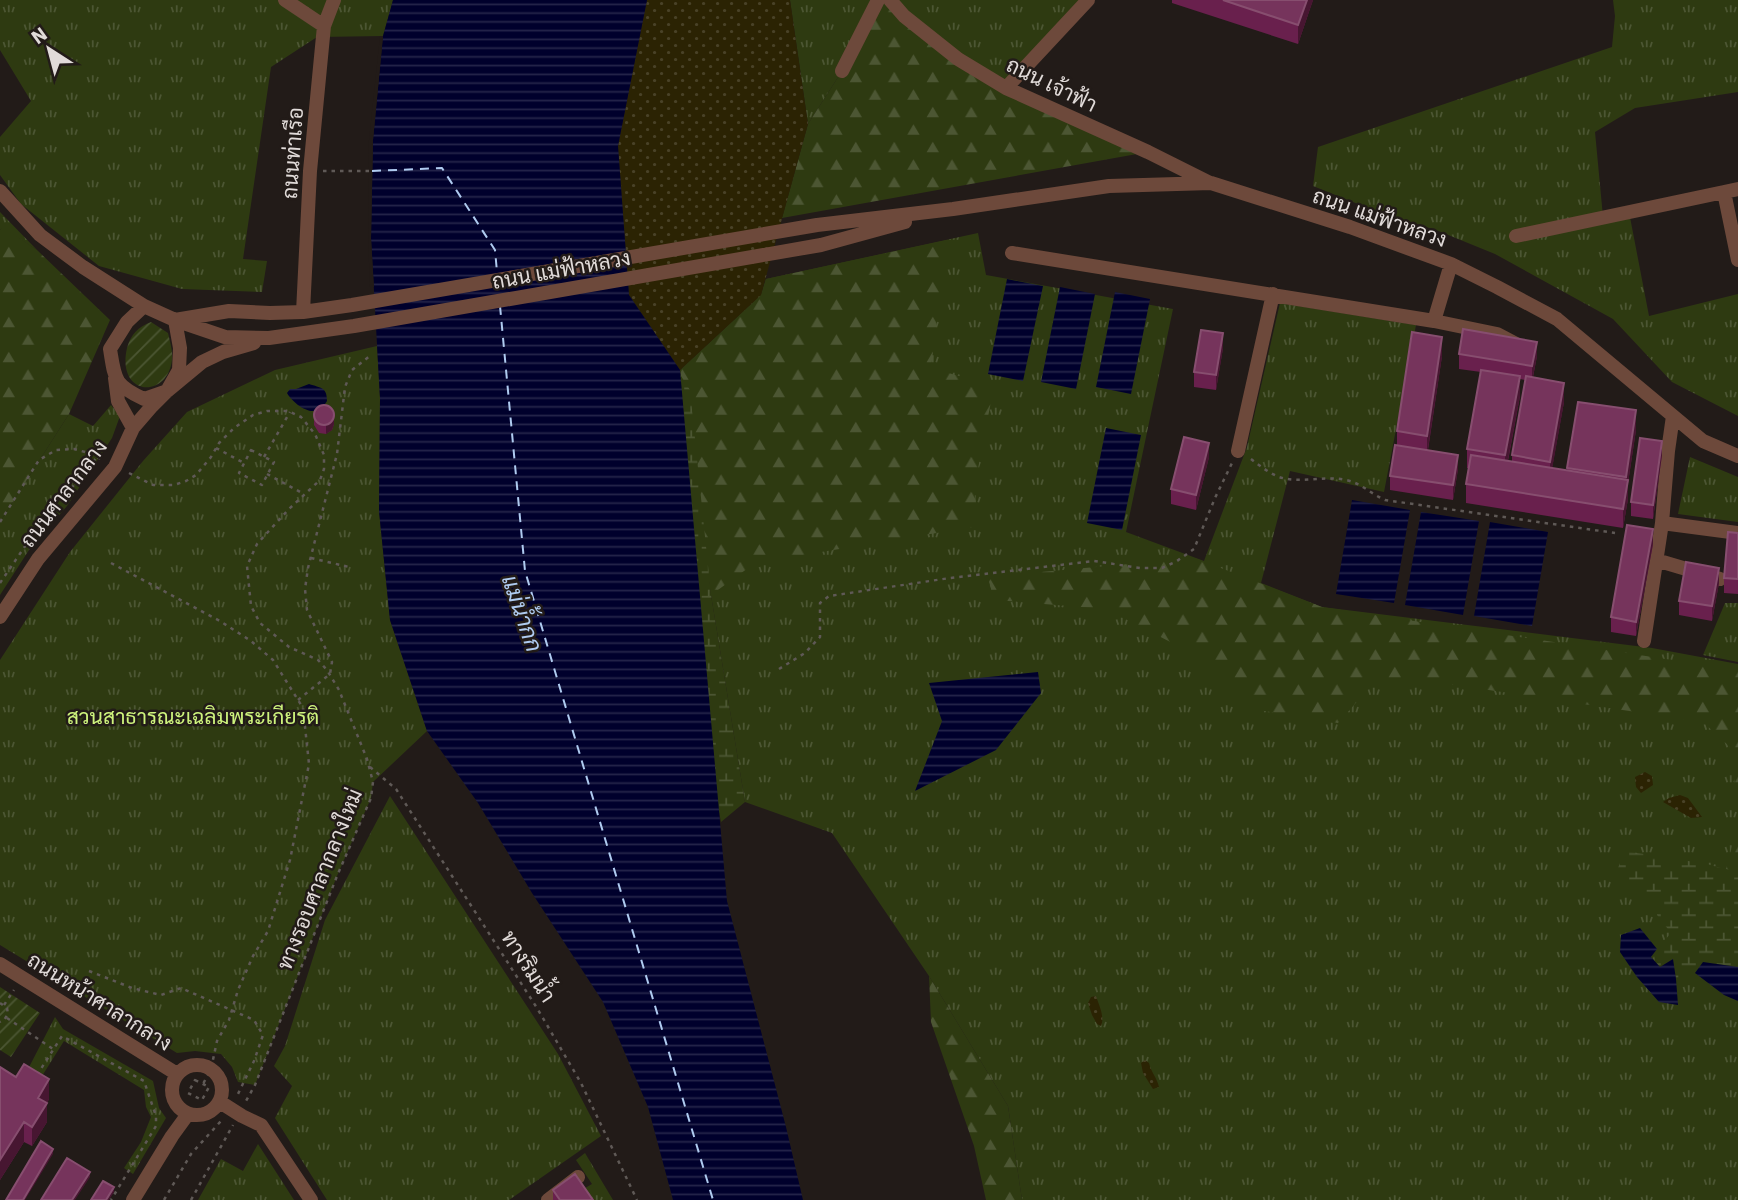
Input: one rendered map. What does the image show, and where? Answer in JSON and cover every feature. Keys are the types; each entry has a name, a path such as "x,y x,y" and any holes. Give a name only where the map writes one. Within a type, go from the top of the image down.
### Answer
{"street":[{"path":"285,0 324,26"},
{"name":"ถนนท่าเรือ","path":"303,312 310,171 324,26 334,0"},
{"path":"842,71 878,0"},
{"name":"ถนน เจ้าฟ้า","path":"890,0 904,16 958,58 1006,88 1211,183"},
{"path":"1006,88 1088,0"},
{"name":"ถนน แม่ฟ้าหลวง","path":"175,320 229,311 303,312 352,305 817,225 953,209 1109,186 1211,183 1350,227 1451,264 1557,319 1703,441 1738,456"},
{"name":"ถนน แม่ฟ้าหลวง","path":"0,191 40,235 83,267 144,306 225,337 269,338 354,326 821,245 953,209"},
{"path":"1516,236 1731,191 1738,260"},
{"path":"1012,253 1434,321 1497,334 1529,351"},
{"path":"1434,321 1451,264"},
{"path":"1238,451 1273,294"},
{"path":"133,428 118,401 110,349 127,322 144,306"},
{"path":"167,391 179,370 180,348 175,320"},
{"path":"115,378 125,390 144,399 167,391 202,362 223,352 269,338"},
{"name":"ถนนศาลากลาง","path":"0,617 38,559 115,467 133,428 167,391"},
{"path":"1644,641 1662,523 1673,416"},
{"path":"1662,523 1738,533"},
{"path":"1656,560 1720,579"},
{"name":"ถนนหน้าศาลากลาง","path":"0,964 177,1074"},
{"path":"225,1105 197,1116 179,1109 171,1092 177,1074 184,1068 202,1065 218,1075 225,1105 261,1125 311,1200"},
{"path":"133,1200 188,1114"},
{"path":"548,1200 578,1177"}],"path":[{"path":"310,171 372,171"},
{"path":"298,700 330,674 332,663 307,610 305,589 337,454 345,387 352,370 371,355"},
{"path":"132,475 153,485 174,485 186,481 195,475 234,428 253,415 267,411 289,412 301,417 315,434 324,455 324,468 333,471"},
{"path":"264,457 289,412"},
{"path":"216,448 244,463"},
{"path":"0,522 39,460 56,450 74,449 97,457 32,536 0,583"},
{"path":"251,450 274,462 262,485 239,473 244,463 251,450"},
{"path":"779,669 805,653 820,637 820,603 829,596 1094,561 1140,568 1162,568 1177,561 1194,549 1238,451 1279,477 1293,480 1332,477 1360,484 1385,500 1615,533"},
{"name":"ทางรอบศาลากลางใหม่","path":"255,1085 337,876 371,798 373,782 339,690 330,674 318,660 289,647 260,623 251,606 247,566 257,544 320,480 324,468"},
{"path":"267,474 305,495"},
{"path":"311,558 349,567"},
{"path":"111,563 251,640 273,660 303,708 309,764 290,860 268,931 238,990 229,1020 217,1041 211,1069 203,1084"},
{"name":"ทางริมน้ำ","path":"369,766 396,789 537,1008 581,1083 636,1200"},
{"path":"89,971 132,988 161,995 181,988 254,1020 263,1035 254,1061 191,1154 164,1200"},
{"path":"7,1018 8,1011 2,1004 23,978"},
{"path":"0,1022 7,1018"},
{"path":"7,1018 54,1049"},
{"path":"36,1077 62,1036 144,1082 151,1097 156,1126 111,1200"},
{"path":"195,1080 203,1084 209,1087 202,1100 188,1093 195,1080"},
{"path":"191,1200 232,1125"}],"green space":[{"path":"0,0 393,0 383,36 317,37 271,67 243,259 267,261 262,292 182,289 99,266 21,204 0,175 0,137 31,101 0,50"},
{"path":"790,0 878,0 842,71 808,124"},
{"path":"878,0 890,0 958,58 1148,152 782,218 808,124 842,71"},
{"path":"890,0 1088,0 1006,88"},
{"path":"1613,0 1738,0 1738,92 1635,108 1595,132 1603,217 1629,212 1649,316 1738,294 1738,416 1672,382 1613,319 1495,254 1313,186 1318,147 1612,47 1615,16"},
{"path":"0,212 37,250 3,228 0,230"},
{"path":"3,227 37,250 110,320 69,414 0,522 0,230"},
{"path":"978,233 986,275 1173,309 1126,532 1204,561 1247,447 1280,303 1416,325 1384,492 1290,471 1261,583 1322,607 1652,648 1738,664 1738,1200 1022,1200 1008,1106 929,976 832,833 745,802 711,595 687,364 761,295 766,279"},
{"path":"947,240 931,368 994,386 974,489 979,526 755,563 711,595 680,370 761,295 766,279"},
{"path":"629,295 690,390 711,595 745,802 721,822 701,721"},
{"path":"151,322 168,333 172,360 168,373 161,382 144,387 129,376 126,364 127,348 136,332"},
{"name":"สวนสาธารณะเฉลิมพระเกียรติ","path":"377,346 380,398 379,511 390,620 427,731 373,782 371,798 337,876 255,1085 238,1082 232,1067 221,1054 195,1051 177,1053 0,945 0,660 70,552 143,461 187,412 275,370"},
{"path":"111,405 120,416 112,438 67,506 29,550 0,595 0,522 69,414 93,426"},
{"path":"1690,457 1738,477 1738,522 1678,514"},
{"path":"1195,558 1322,607 1738,670 1738,810 1730,747 1703,722 1448,684 1379,677 1338,723 1258,710 1186,650 1106,609 996,600 987,577"},
{"path":"1725,603 1738,603 1738,662 1703,655"},
{"path":"390,796 558,1054 601,1136 509,1200 327,1200 275,1118 292,1086 274,1066 285,1046 325,920"},
{"path":"1738,824 1738,873 1726,869"},
{"path":"1625,851 1707,864 1738,873 1738,967 1703,962 1695,973 1676,979 1673,959 1660,968 1651,956 1671,933 1657,915 1657,898 1627,884 1618,868"},
{"path":"929,976 1008,1106 1022,1200 986,1200 974,1146 931,1022"},
{"path":"0,987 40,1013 11,1057 0,1050"},
{"path":"55,1017 63,1029 153,1081 159,1108 166,1118 133,1174 124,1168 141,1142 151,1117 146,1107 144,1090 64,1041 37,1084 24,1083 0,1069 16,1077 26,1073"},
{"path":"258,1144 294,1200 198,1200 221,1159 243,1171"},
{"path":"585,1153 613,1200 579,1200 575,1194 592,1184 576,1160"}],"sand":[{"path":"647,0 790,0 808,124 761,295 680,370 629,295 618,146"},
{"path":"1645,772 1652,776 1653,785 1641,793 1636,787 1635,777"},
{"path":"1680,795 1688,798 1702,817 1691,818 1663,802"},
{"path":"1096,996 1102,1015 1101,1026 1097,1024 1088,1003 1091,997"},
{"path":"1145,1060 1149,1063 1159,1087 1153,1089 1143,1073 1141,1063"}],"water":[{"name":"แม่น้ำกก","path":"393,0 647,0 618,146 629,295 680,370 727,901 803,1200 673,1200 648,1107 603,1002 532,893 478,803 427,731 390,620 379,511 380,398 371,238 373,140 383,36"},
{"path":"1007,279 1043,286 1023,381 988,374"},
{"path":"1060,287 1095,294 1076,389 1041,382"},
{"path":"1115,292 1150,299 1131,394 1096,387"},
{"path":"309,384 322,389 327,396 323,406 314,411 301,407 287,393 290,389"},
{"path":"1106,428 1141,435 1122,530 1087,523"},
{"path":"1352,500 1410,510 1394,603 1336,594"},
{"path":"1421,512 1479,521 1463,615 1405,605"},
{"path":"1490,522 1548,532 1532,626 1474,616"},
{"path":"1038,672 1041,693 996,750 915,791 942,721 929,683"},
{"path":"1640,928 1657,949 1651,957 1660,967 1673,959 1678,1005 1659,1002 1620,952 1621,935"},
{"path":"1703,962 1738,967 1738,1001 1724,995 1695,973"}],"pier":[{"path":"380,36 383,36 373,140 371,238 374,287 370,287 369,140"}],"building":[{"path":"1223,0 1307,0 1298,25"},
{"path":"1463,329 1537,342 1532,366 1459,354"},
{"path":"1201,330 1223,333 1216,375 1194,372"},
{"path":"1412,332 1442,337 1427,436 1397,431"},
{"path":"1481,370 1520,376 1505,455 1467,449"},
{"path":"1526,376 1564,383 1550,462 1512,455"},
{"path":"1578,402 1636,410 1626,477 1567,468"},
{"path":"324,405 331,408 334,415 331,422 324,425 317,422 314,415 317,408"},
{"path":"1184,437 1209,443 1196,495 1171,489"},
{"path":"1640,438 1662,441 1653,505 1631,502"},
{"path":"1395,445 1458,455 1453,485 1390,476"},
{"path":"1471,455 1628,480 1623,509 1466,484"},
{"path":"1627,525 1653,529 1636,622 1611,617"},
{"path":"1728,532 1738,533 1738,579 1724,578"},
{"path":"1686,562 1719,568 1712,606 1679,601"},
{"path":"24,1064 49,1079 38,1098 47,1103 32,1127 24,1122 0,1160 0,1067 16,1077"},
{"path":"41,1141 53,1149 23,1200 6,1200"},
{"path":"67,1158 90,1172 72,1200 41,1200"},
{"path":"575,1174 593,1200 560,1200 553,1190"},
{"path":"103,1181 114,1187 106,1200 91,1200"}],"ferry route":[{"path":"372,171 442,168 495,250 497,272"},
{"path":"500,306 525,571 713,1200"}]}
